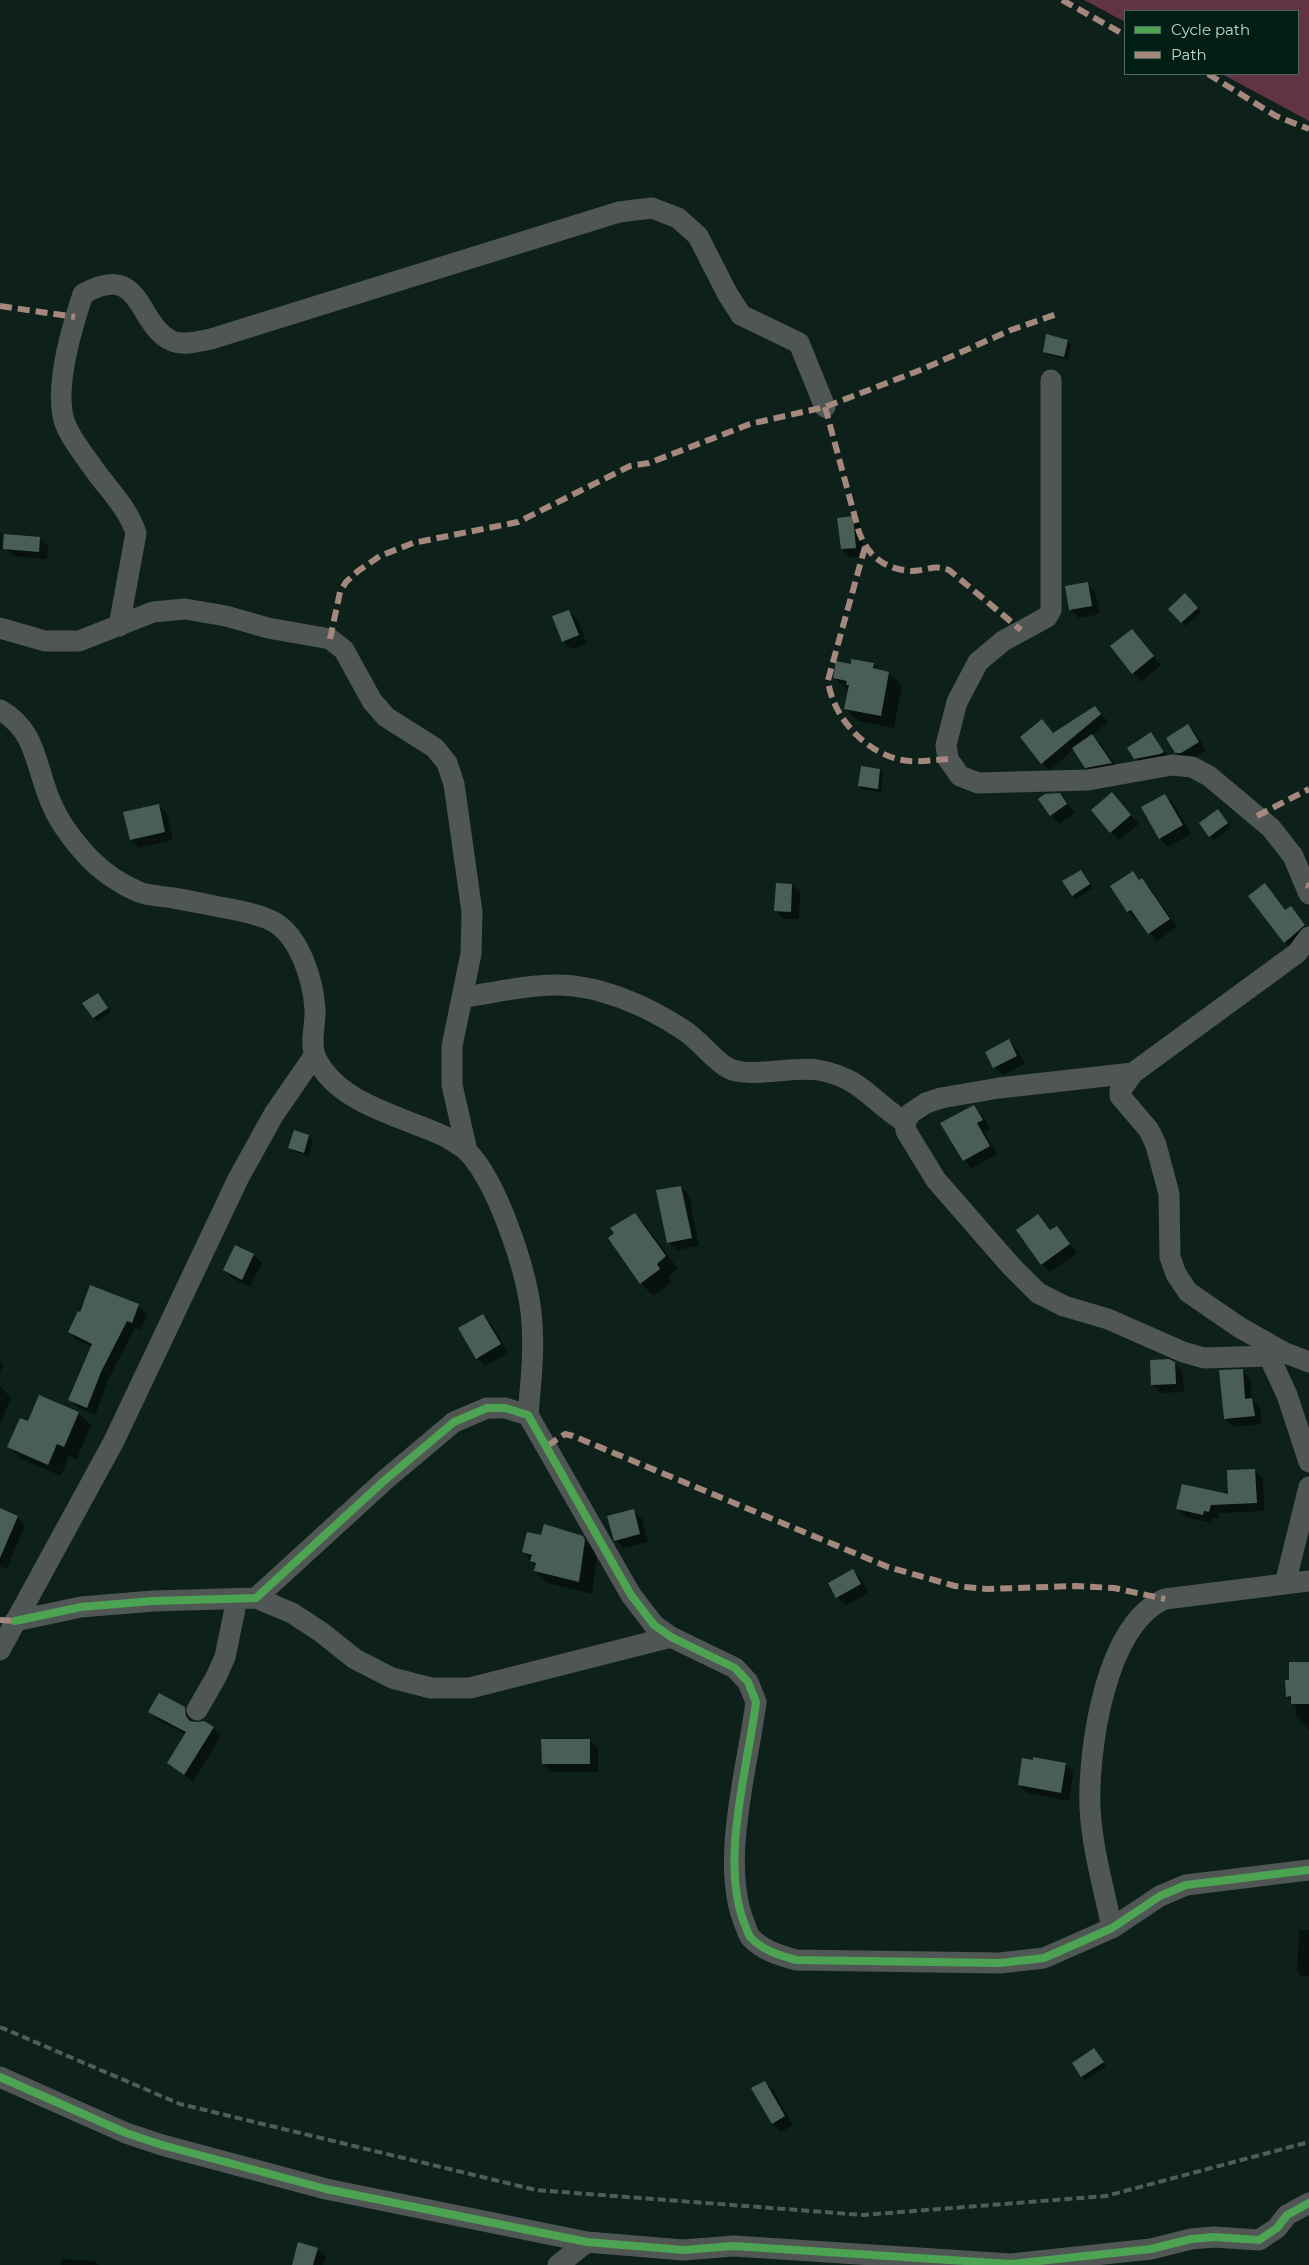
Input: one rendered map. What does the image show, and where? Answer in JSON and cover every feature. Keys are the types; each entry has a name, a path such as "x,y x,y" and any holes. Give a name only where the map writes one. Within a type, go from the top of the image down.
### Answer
{"street":[{"path":"119,626 136,533 132,520 83,454 66,427 60,403 63,375 75,317 83,294 99,285 121,285 136,298 161,332 173,341 187,343 211,340 619,212 652,208 678,218 698,236 727,293 741,315 799,343 825,407"},
{"path":"1051,380 1051,610 1047,617 1003,641 978,662 957,702 948,736 948,759 960,776 978,782 1088,780 1172,765 1192,767 1209,776 1271,828 1293,856 1309,894"},
{"path":"0,628 45,641 79,641 153,612 185,609 226,616 268,628 330,639 344,650 372,701 386,717 435,748 447,763 454,784 472,912 471,954 464,997 452,1046 452,1085 467,1151"},
{"path":"0,710 14,718 25,731 32,744 53,808 91,860 110,876 140,892 247,913 273,921 289,934 300,954 311,985 315,1009 314,1056 274,1114 238,1179 114,1441 0,1650"},
{"path":"1309,937 1297,953 1283,964 1133,1073 1122,1087 1120,1096 1149,1130 1156,1145 1169,1194 1170,1257 1176,1274 1188,1292 1239,1326 1276,1354 1309,1462"},
{"path":"464,997 555,985 606,994 670,1021 693,1036 728,1068 742,1072 817,1070 840,1076 856,1083 891,1113 905,1122"},
{"path":"314,1056 334,1081 364,1103 445,1137 467,1151 487,1177 515,1245 529,1302 533,1365 528,1415 631,1595 654,1625 671,1637 735,1668 748,1682 756,1702 735,1834 735,1863 737,1895 741,1916 750,1937 766,1950 796,1960 1000,1963 1044,1958 1112,1928 1160,1896 1186,1885 1309,1870"},
{"path":"1133,1073 999,1088 941,1098 911,1113 905,1122 906,1131 913,1146 936,1180 1011,1266 1038,1293 1064,1306 1108,1319 1183,1352 1204,1358 1276,1354 1309,1362"},
{"path":"197,1710 225,1657 247,1598 454,1422 487,1408 505,1408 528,1415"},
{"path":"1285,1584 1309,1487"},
{"path":"1112,1928 1090,1809 1093,1750 1108,1676 1123,1641 1136,1620 1152,1604 1165,1599 1309,1581"},
{"path":"15,1621 81,1607 153,1601 247,1598 292,1614 321,1632 355,1658 392,1678 431,1688 470,1688 671,1637"},
{"path":"0,2077 126,2133 162,2145 326,2189 587,2242 683,2250 734,2246 1011,2264 1151,2249 1199,2238 1259,2240 1277,2228 1292,2212 1309,2203"},
{"path":"558,2265 587,2242"}],"shaded area":[{"path":"1084,0 1309,0 1309,121 1224,75 1299,75 1299,10 1124,10 1124,21"}],"building":[{"path":"1046,334 1068,340 1064,357 1043,352"},
{"path":"853,516 856,548 841,549 837,518"},
{"path":"4,534 40,537 39,552 3,549"},
{"path":"1088,582 1092,606 1069,610 1065,586"},
{"path":"1185,593 1198,608 1181,623 1168,609"},
{"path":"569,610 579,635 562,642 552,616"},
{"path":"1132,629 1154,656 1132,674 1110,646"},
{"path":"851,659 874,663 873,668 889,672 881,716 844,709 849,685 846,685 847,681 833,678 836,661 851,664"},
{"path":"1095,706 1101,714 1041,764 1020,737 1042,719 1053,733"},
{"path":"1188,724 1199,742 1181,753 1175,753 1166,738"},
{"path":"1151,732 1164,752 1134,759 1127,748"},
{"path":"1092,734 1112,763 1085,768 1072,748"},
{"path":"861,766 880,769 878,789 858,786"},
{"path":"1112,792 1131,815 1110,833 1091,810"},
{"path":"1060,793 1067,804 1050,816 1038,799 1045,794"},
{"path":"1165,794 1183,825 1159,839 1141,807"},
{"path":"159,804 165,832 130,840 123,812"},
{"path":"1218,809 1228,823 1209,837 1199,823"},
{"path":"1081,870 1090,884 1072,896 1062,881"},
{"path":"1133,871 1139,880 1142,878 1170,919 1148,934 1131,910 1127,912 1110,886"},
{"path":"776,883 792,884 791,912 774,911"},
{"path":"1265,883 1285,910 1291,906 1305,925 1284,943 1248,896"},
{"path":"98,993 108,1008 93,1018 82,1003"},
{"path":"1009,1039 1017,1056 993,1068 985,1052"},
{"path":"974,1105 983,1120 977,1123 990,1146 963,1161 940,1123"},
{"path":"294,1130 309,1135 304,1153 288,1148"},
{"path":"681,1186 692,1238 667,1243 656,1190"},
{"path":"635,1213 666,1256 657,1264 660,1269 640,1284 608,1238 614,1233 610,1228"},
{"path":"1038,1214 1050,1230 1057,1226 1070,1244 1041,1265 1016,1230"},
{"path":"235,1245 254,1254 242,1280 223,1270"},
{"path":"90,1285 139,1304 132,1323 127,1321 101,1372 87,1408 68,1400 92,1344 68,1332 78,1311 80,1312"},
{"path":"483,1314 501,1344 476,1359 458,1328"},
{"path":"1169,1359 1175,1362 1176,1384 1151,1385 1150,1360"},
{"path":"1243,1369 1245,1399 1252,1398 1255,1416 1224,1419 1219,1370"},
{"path":"39,1395 79,1412 64,1447 57,1444 48,1465 7,1447 20,1418 28,1421"},
{"path":"1255,1469 1257,1503 1211,1505 1209,1512 1204,1511 1203,1515 1176,1509 1182,1484 1228,1494 1227,1470"},
{"path":"0,1508 18,1516 0,1558"},
{"path":"634,1509 640,1534 614,1541 607,1516"},
{"path":"544,1524 583,1536 585,1540 579,1582 534,1571 536,1563 530,1561 532,1555 522,1552 527,1532 541,1535"},
{"path":"853,1569 861,1584 836,1598 828,1583"},
{"path":"1289,1662 1309,1662 1309,1704 1291,1704 1291,1696 1286,1697 1285,1680 1289,1680"},
{"path":"159,1693 185,1707 186,1716 190,1721 204,1721 214,1727 184,1775 167,1763 186,1732 148,1712"},
{"path":"541,1739 590,1739 590,1764 542,1764"},
{"path":"1033,1757 1066,1763 1061,1793 1018,1785 1022,1758 1033,1760"},
{"path":"1094,2048 1104,2062 1081,2077 1072,2063"},
{"path":"765,2081 785,2116 772,2124 751,2088"},
{"path":"298,2242 318,2248 313,2265 292,2265"}],"railway":[{"path":"0,2027 180,2104 536,2190 863,2215 1106,2196 1309,2142"}],"marked path":[{"path":"1062,0 1124,34"},
{"path":"1210,75 1276,116 1309,129"},
{"path":"0,306 75,317"},
{"path":"330,639 340,592 346,582 380,556 413,543 518,522 630,466 649,463 750,424 825,407 923,369 1011,330 1057,314"},
{"path":"825,407 859,532 872,554 885,564 901,570 917,571 930,568 949,570 1021,630"},
{"path":"865,547 828,680 836,707 853,731 875,750 907,761 948,759"},
{"path":"1257,816 1309,789"},
{"path":"547,1446 565,1434 573,1436 888,1567 955,1586 987,1589 1076,1586 1114,1588 1165,1599"},
{"path":"0,1620 15,1621"}],"cycle path":[{"path":"15,1621 81,1607 153,1601 256,1598 385,1480 454,1422 487,1408 505,1408 528,1415 631,1595 654,1625 671,1637 735,1668 748,1682 756,1702 738,1815 735,1873 738,1900 748,1934 766,1949 796,1960 1000,1963 1044,1958 1112,1928 1160,1896 1186,1885 1309,1870"},
{"path":"0,2077 126,2133 162,2145 326,2189 587,2242 683,2250 734,2246 1011,2264 1151,2249 1191,2239 1214,2237 1259,2240 1277,2228 1287,2215 1309,2203"}]}
